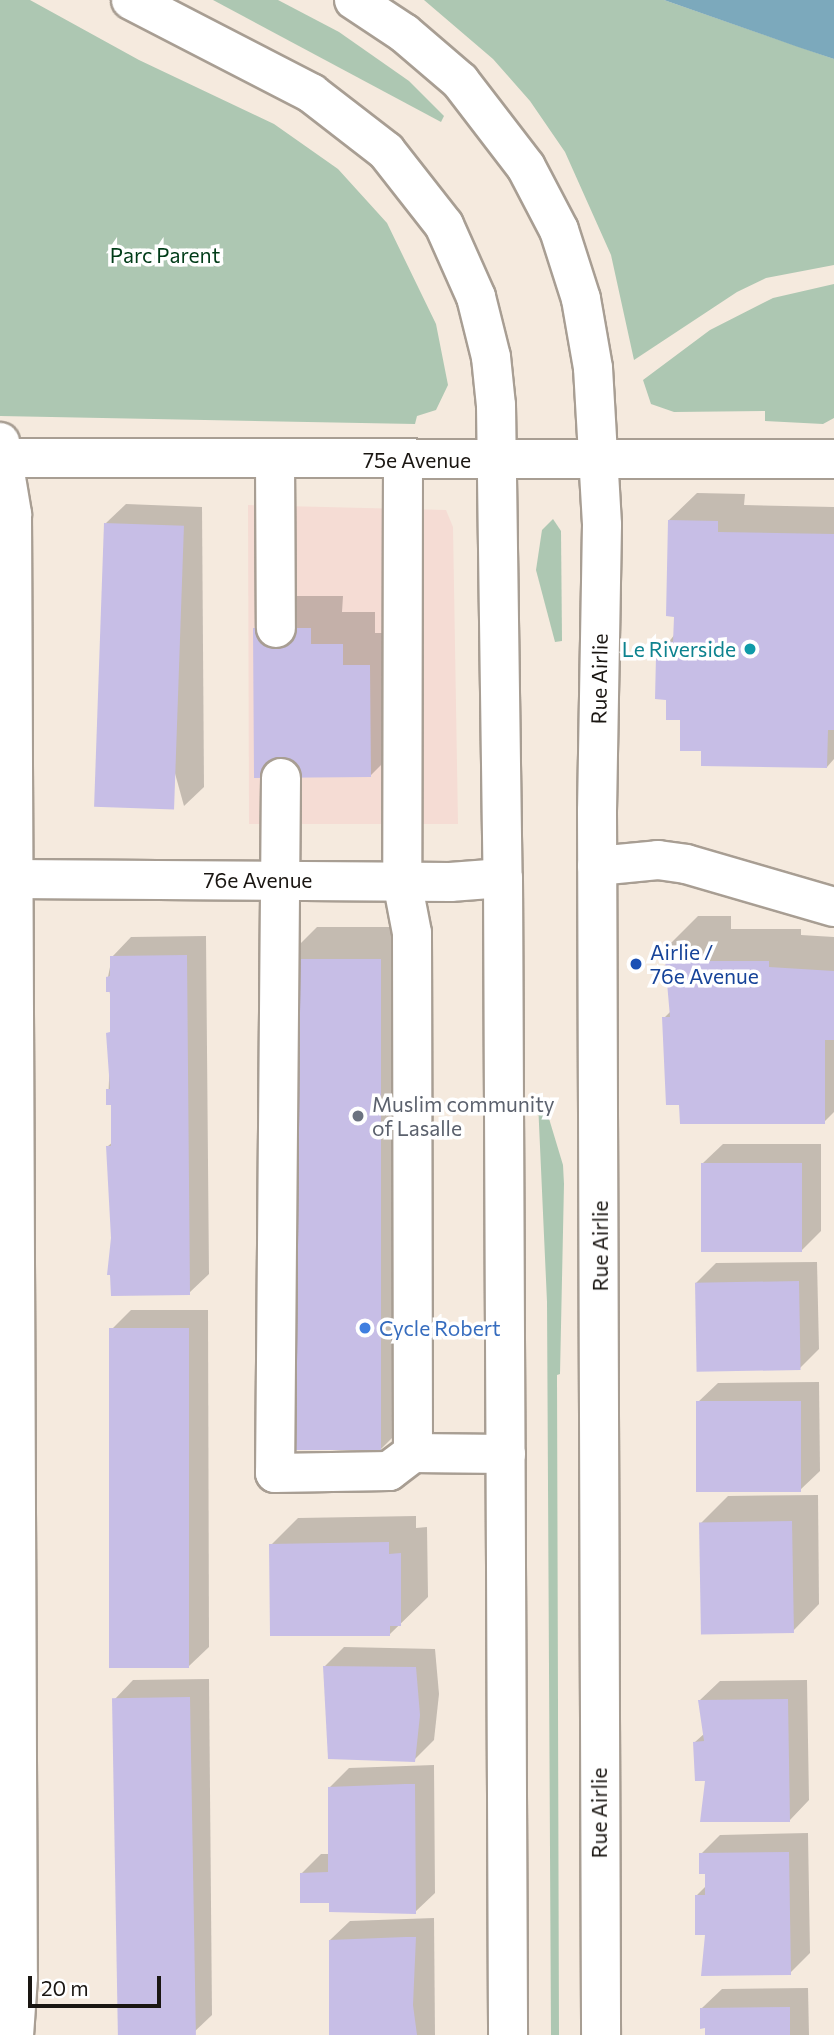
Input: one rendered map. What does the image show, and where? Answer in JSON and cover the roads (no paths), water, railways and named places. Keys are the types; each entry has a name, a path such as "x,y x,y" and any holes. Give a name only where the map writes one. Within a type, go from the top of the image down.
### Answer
{"main road":[{"path":"131,0 282,77 337,110 386,151 415,183 444,225 476,297 492,367 503,878 508,2035"},
{"name":"Rue Airlie","path":"354,0 404,33 460,81 505,134 545,201 581,299 593,368 600,458 597,866 601,2035"},
{"path":"2,453 12,514 18,1949 14,2035"},
{"name":"75e Avenue","path":"2,453 403,460 834,459"},
{"path":"275,459 276,628"},
{"path":"403,460 402,881 412,933 414,1452"},
{"path":"281,778 275,1473 389,1471 414,1452 506,1454"},
{"path":"597,866 658,860 686,864 834,907"},
{"name":"76e Avenue","path":"12,879 402,881 503,878"}],"water":[{"path":"664,0 834,0 834,59 798,47"}],"place":[{"name":"Le Riverside","path":"750,649"},
{"name":"Airlie / 76e Avenue","path":"636,964"},
{"name":"Muslim community of Lasalle","path":"358,1116"},
{"name":"Cycle Robert","path":"365,1328"}],"park label":[{"name":"Parc Parent","path":"165,255"}]}
